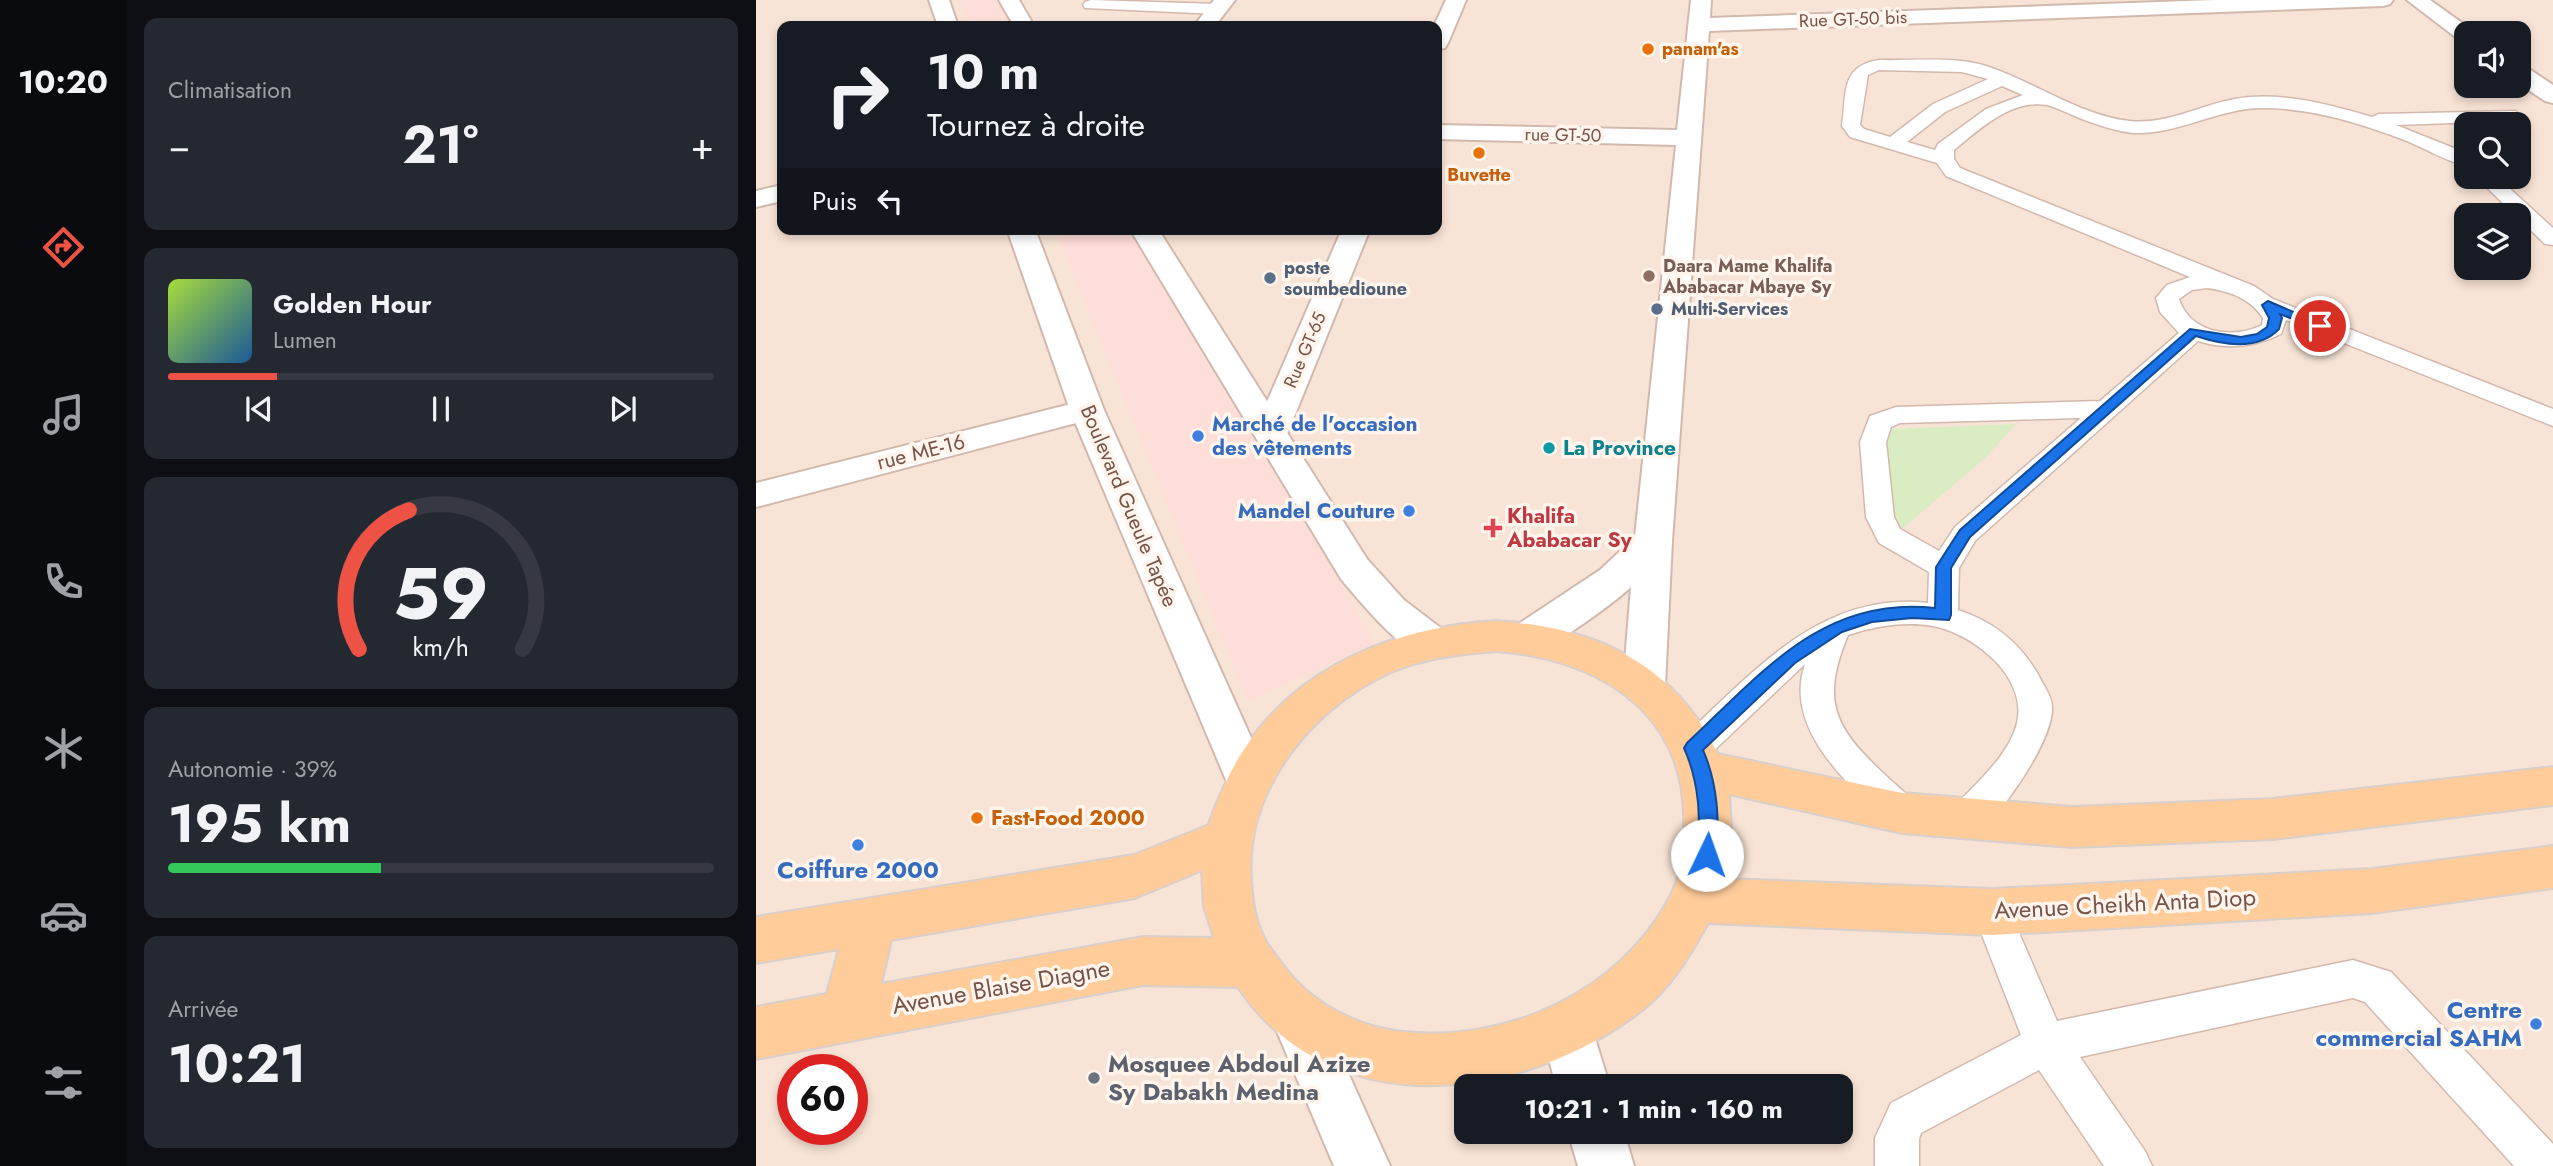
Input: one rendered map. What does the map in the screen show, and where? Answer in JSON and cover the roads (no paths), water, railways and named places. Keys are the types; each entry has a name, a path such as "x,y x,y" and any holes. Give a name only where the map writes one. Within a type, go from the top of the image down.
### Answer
{"main road":[{"path":"1464,637 1528,638 1590,654 1644,686 1664,704 1698,759 1710,810 1707,855 1695,900 1674,937 1646,974 1610,1005 1567,1030 1518,1049 1487,1057 1444,1061 1404,1059 1364,1051 1328,1035 1296,1015 1262,982 1249,963 1235,933 1227,902 1224,870 1227,839 1248,779 1269,746 1295,716 1325,691 1359,670 1394,654 1432,643 1464,637"},
{"path":"1698,759 1902,813 2072,827 2273,819 2553,786"},
{"path":"756,940 1135,876 1227,839"},
{"name":"Avenue Cheikh Anta Diop","path":"1695,900 1992,912 2372,891 2553,867"},
{"path":"848,1015 870,922"},
{"name":"Avenue Blaise Diagne","path":"756,1033 1143,961 1249,963"}],"street":[{"path":"939,0 946,21"},
{"path":"1009,0 1021,21"},
{"path":"1442,32 1456,0"},
{"name":"Rue GT-50 bis","path":"1701,13 2383,0"},
{"path":"2417,0 2454,26"},
{"path":"1208,21 1222,4"},
{"path":"1644,686 1653,541 1701,13"},
{"path":"2531,81 2553,96"},
{"name":"rue GT-50","path":"1442,132 1689,138"},
{"path":"756,198 777,194"},
{"name":"Boulevard Gueule Tapée","path":"1023,235 1087,410 1248,779"},
{"path":"1148,235 1354,569 1390,610 1432,643"},
{"name":"Rue GT-65","path":"1271,432 1353,235"},
{"name":"rue ME-16","path":"756,495 1087,410"},
{"path":"1528,638 1614,580 1653,541"},
{"path":"1296,1015 1362,1166"},
{"path":"1567,1030 1579,1074"},
{"path":"1600,1144 1606,1166"}],"lane":[{"path":"1091,5 1222,4"},
{"path":"1944,159 1857,133 1852,126 1858,74 1866,67 1962,67 1981,71 2048,100 2134,128 2161,124 2205,111 2268,101 2297,103 2361,121 2454,156"},
{"path":"1891,145 1939,108 2001,80"},
{"path":"2048,100 2008,104 1979,121 1945,148 1944,159 1953,172 2251,293 2268,305 2553,418"},
{"path":"2361,121 2454,117"},
{"path":"2499,189 2553,239"},
{"path":"2228,284 2207,281 2188,283 2173,289 2167,298 2168,309 2178,321 2194,331 2229,340 2260,337 2273,329 2275,318 2268,305"},
{"path":"1943,615 1944,567 1965,534 2194,331"},
{"path":"1944,567 1889,536 1880,517 1873,442 1879,422 1896,415 2106,409"},
{"path":"1698,759 1789,658 1836,627 1871,615 1912,612 1943,615 1977,631 2003,649 2020,667 2036,706 2027,743 1966,820"},
{"path":"1836,627 1818,671 1818,714 1832,742 1902,813"},
{"path":"1992,912 2046,1044 2130,1166"},
{"path":"1898,1166 1897,1138 1906,1118 2046,1044 2353,979 2376,986 2544,1166"}],"place":[{"name":"panam'as","path":"1648,49"},
{"name":"Buvette","path":"1479,153"},
{"name":"Daara Mame Khalifa Ababacar Mbaye Sy","path":"1649,276"},
{"name":"poste soumbedioune","path":"1270,278"},
{"name":"Multi-Services","path":"1657,309"},
{"name":"Marché de l'occasion des vêtements","path":"1198,436"},
{"name":"La Province","path":"1549,448"},
{"name":"Mandel Couture","path":"1409,511"},
{"name":"Khalifa Ababacar Sy","path":"1493,528"},
{"name":"Fast-Food 2000","path":"977,818"},
{"name":"Coiffure 2000","path":"858,845"},
{"name":"Centre commercial SAHM","path":"2536,1024"},
{"name":"Mosquee Abdoul Azize Sy Dabakh Medina","path":"1094,1078"}]}
